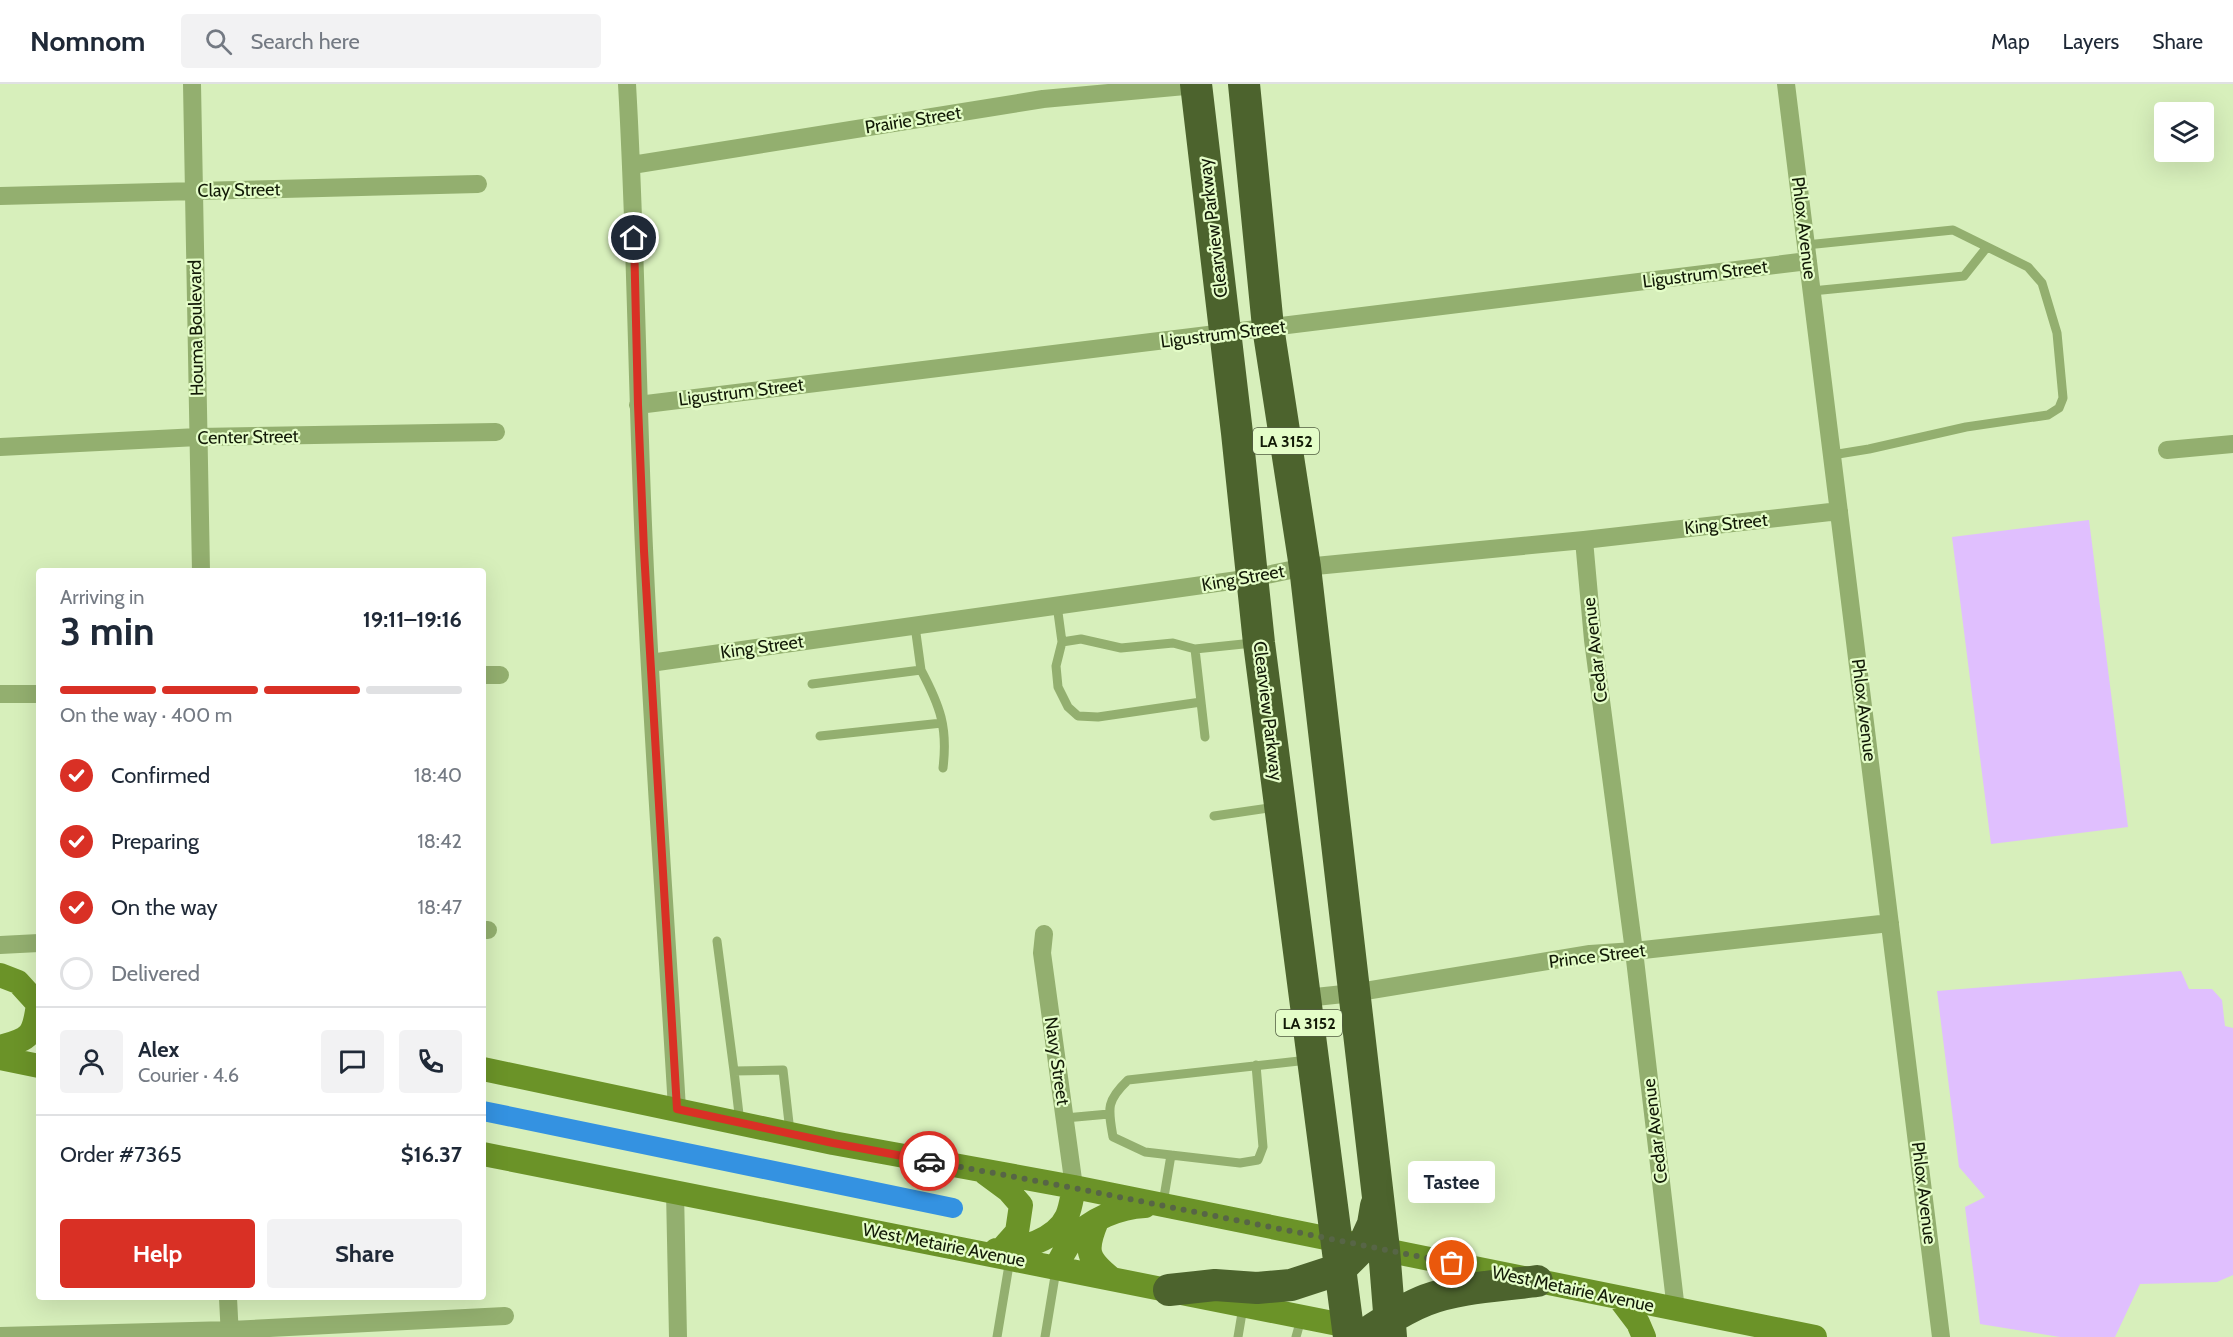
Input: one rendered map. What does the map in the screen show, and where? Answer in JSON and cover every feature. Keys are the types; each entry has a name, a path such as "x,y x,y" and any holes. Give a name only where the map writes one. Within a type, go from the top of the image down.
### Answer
{"highway":[{"name":"Clearview Parkway","path":"1244,84 1268,327 1305,567 1378,1195 1356,1251 1376,1332"},
{"name":"Clearview Parkway","path":"1196,85 1226,334 1259,643 1314,1059 1376,1332"},
{"path":"1280,806 1331,799"},
{"path":"1169,1290 1215,1285 1257,1288 1291,1285 1356,1251"},
{"path":"1376,1332 1428,1299 1469,1290 1537,1281"}],"main road":[{"path":"0,974 36,980"},
{"path":"0,974 18,982 36,1002"},
{"path":"0,1047 22,1041 35,1026 36,1019"},
{"path":"0,1058 36,1065"},
{"name":"West Metairie Avenue","path":"486,1071 790,1134 1162,1206 1356,1251 1537,1281 1815,1337"},
{"name":"West Metairie Avenue","path":"486,1155 973,1250 1006,1254 1056,1267 1243,1305 1299,1327 1376,1332"},
{"path":"982,1170 1008,1190 1021,1206 1017,1232 1006,1254"},
{"path":"1006,1254 1048,1237 1067,1217 1074,1188"},
{"path":"1056,1267 1072,1239 1108,1214 1137,1206 1162,1206"},
{"path":"1097,1221 1089,1240 1090,1255 1095,1265 1111,1278"},
{"path":"1620,1298 1638,1323 1644,1337"},
{"path":"1713,1337 1745,1324"}],"street":[{"name":"Houma Boulevard","path":"192,84 201,568"},
{"path":"627,84 650,663 677,1109"},
{"name":"Phlox Avenue","path":"1786,84 1941,1337"},
{"name":"Prairie Street","path":"632,165 1043,99 1196,85"},
{"name":"Clay Street","path":"0,196 478,184"},
{"name":"Ligustrum Street","path":"638,405 1226,334 1807,253"},
{"name":"Center Street","path":"0,447 198,437 496,432"},
{"path":"2167,450 2233,444"},
{"name":"King Street","path":"650,663 1252,578 1305,567 1584,540 1839,511"},
{"name":"Cedar Avenue","path":"1584,540 1593,640 1634,951 1676,1310"},
{"path":"0,694 36,693"},
{"name":"Prince Street","path":"1306,998 1353,993 1590,954 1890,923"},
{"name":"Navy Street","path":"1044,934 1042,953 1074,1188"},
{"path":"0,945 36,943"},
{"path":"675,1191 678,1337"},
{"path":"228,1300 230,1334"},
{"path":"0,1336 230,1334 505,1316"}],"lane":[{"path":"1807,253 1953,230 2028,267 2042,284 2057,333 2063,398 2059,408 2048,415 1966,427 1832,455"},
{"path":"1812,291 1964,276 1987,247"},
{"path":"1058,605 1062,642 1056,666 1058,687 1068,707 1078,716 1098,717 1201,702"},
{"path":"915,626 921,670 938,703 942,723 946,744 943,768"},
{"path":"1062,642 1081,639 1121,648 1173,643 1195,650 1259,643"},
{"path":"1195,650 1204,736"},
{"path":"812,684 921,670"},
{"path":"820,736 942,723"},
{"path":"1214,816 1280,806"},
{"path":"717,941 740,1123"},
{"path":"1256,1065 1263,1147 1258,1160 1240,1163 1144,1152 1113,1137 1109,1114 1113,1094 1128,1080 1256,1065 1314,1059"},
{"path":"734,1071 783,1070 790,1134"},
{"path":"1065,1118 1109,1114"},
{"path":"1162,1206 1172,1155"},
{"path":"997,1337 1006,1254"},
{"path":"1045,1337 1056,1267"},
{"path":"1238,1337 1243,1305"}],"shaded area":[{"path":"2089,520 2128,827 1991,844 1952,537"},
{"path":"2181,971 2189,989 2212,989 2222,1000 2225,1026 2233,1028 2233,1275 2217,1282 2140,1284 2115,1337 2060,1337 1980,1324 1965,1207 1985,1197 1959,1167 1937,991"}],"waterway":[{"path":"486,1112 953,1208"}],"way so far":[{"path":"929,1161 1452,1263"}],"place":[{"name":"Tastee","path":"1452,1263"}],"route":[{"path":"634,238 644,551 677,1109 929,1161"}]}
